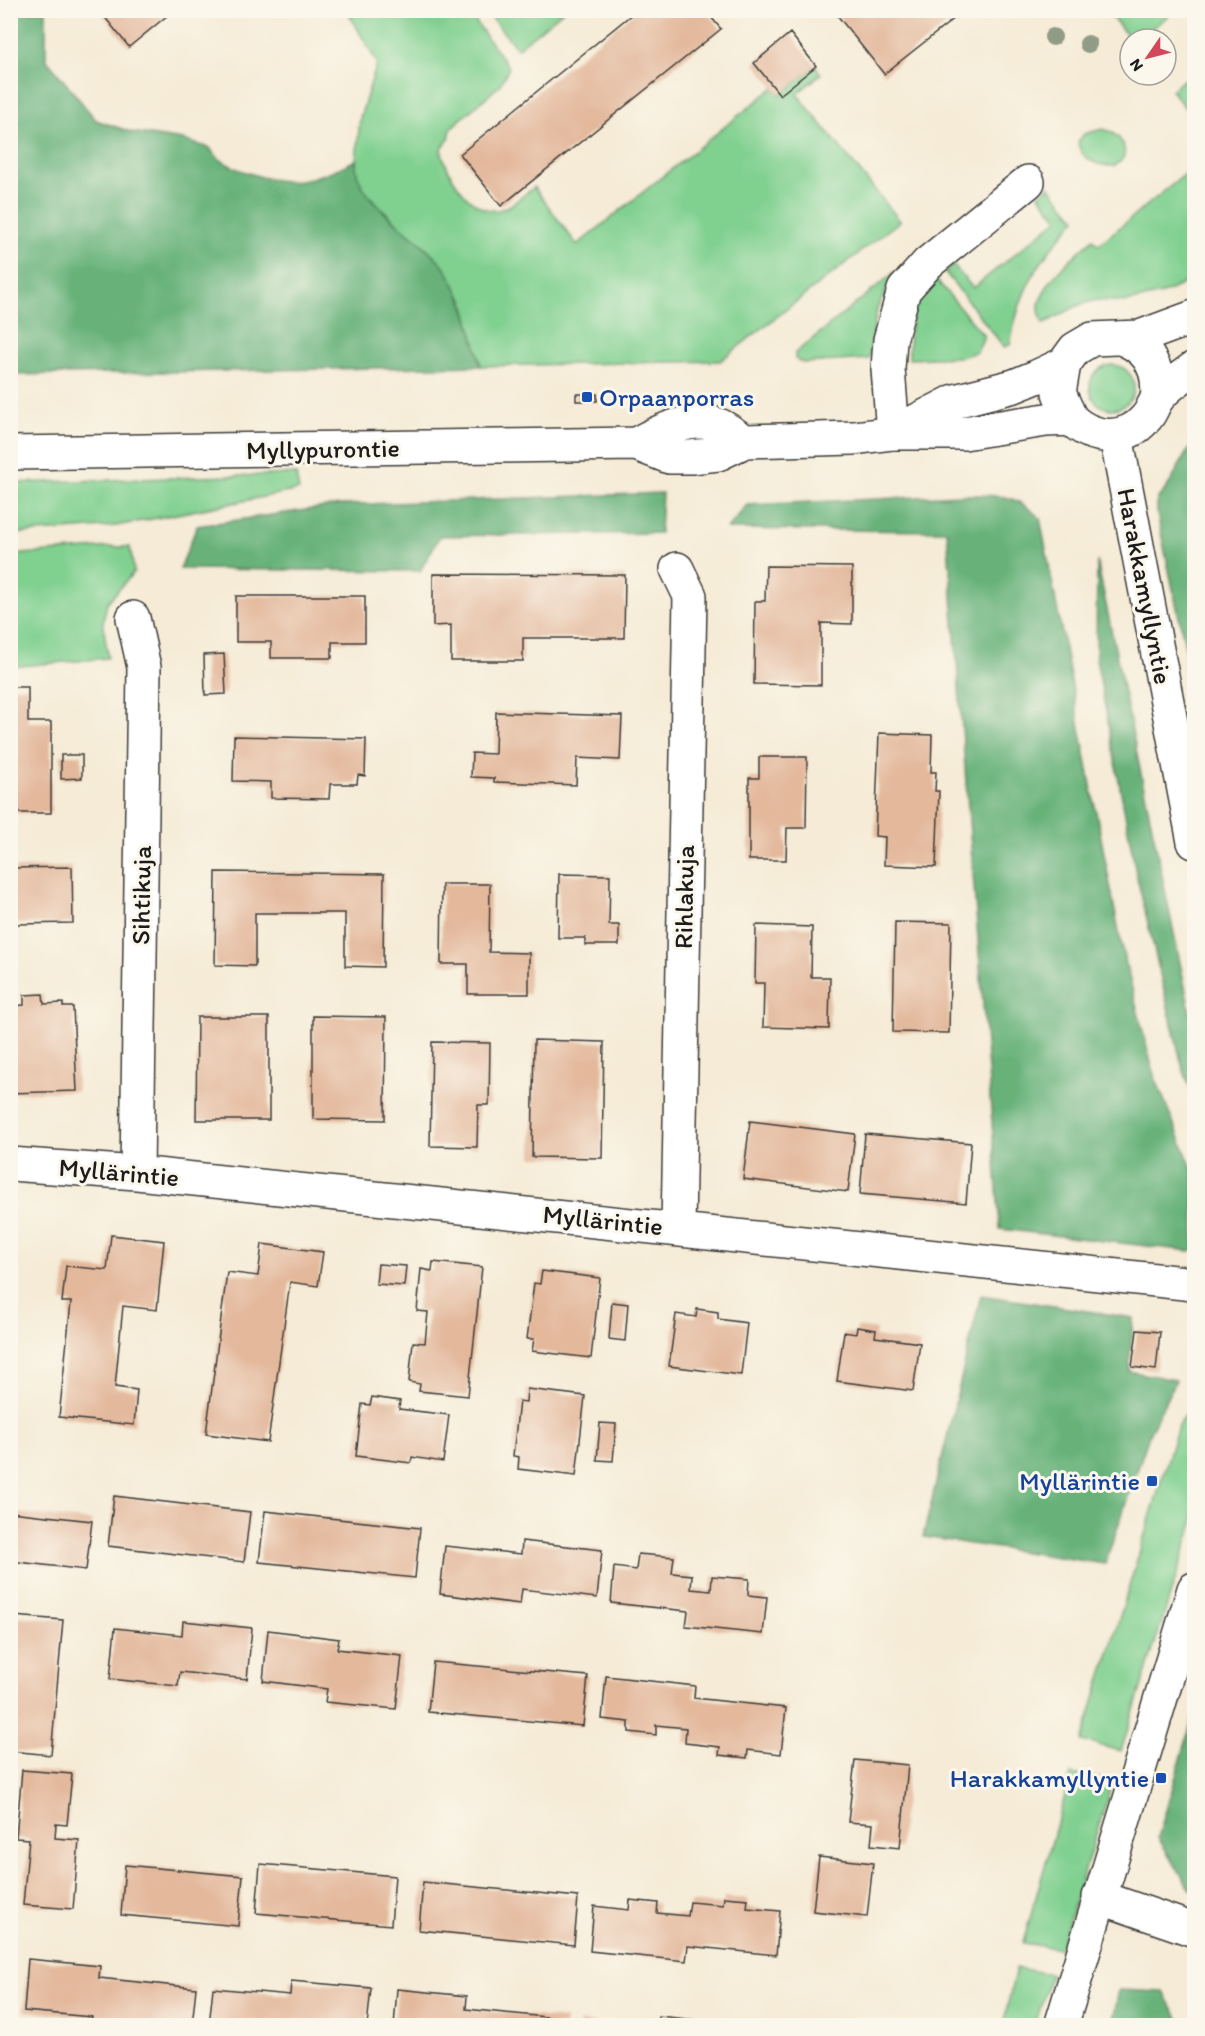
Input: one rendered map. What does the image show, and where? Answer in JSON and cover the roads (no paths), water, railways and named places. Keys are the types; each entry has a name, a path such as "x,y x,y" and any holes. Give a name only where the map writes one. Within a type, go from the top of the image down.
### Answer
{"street":[{"path":"893,433 888,369 890,340 904,290 928,263 1028,182"},
{"path":"1121,338 1139,346 1152,361 1158,379 1154,408 1142,423 1116,436 1087,431 1071,419 1059,393 1064,364 1083,343 1101,337 1140,337 1194,317"},
{"name":"Myllypurontie","path":"893,433 955,401 1014,386 1064,364"},
{"path":"1157,399 1194,368"},
{"name":"Myllypurontie","path":"10,453 636,444 671,425 691,423 719,425 745,441 854,438 893,433 964,433 1046,420 1071,419"},
{"name":"Harakkamyllyntie","path":"1116,436 1194,842"},
{"name":"Rihlakuja","path":"677,569 690,596 678,1228"},
{"name":"Sihtikuja","path":"133,618 144,667 137,1173"},
{"name":"Myllärintie","path":"10,1164 137,1173 678,1228 1194,1284"},
{"path":"1061,2025 1194,1589"},
{"path":"1099,1897 1194,1930"}],"place":[{"name":"Orpaanporras","path":"587,397"},
{"name":"Myllärintie","path":"1152,1481"},
{"name":"Harakkamyllyntie","path":"1161,1778"}]}
